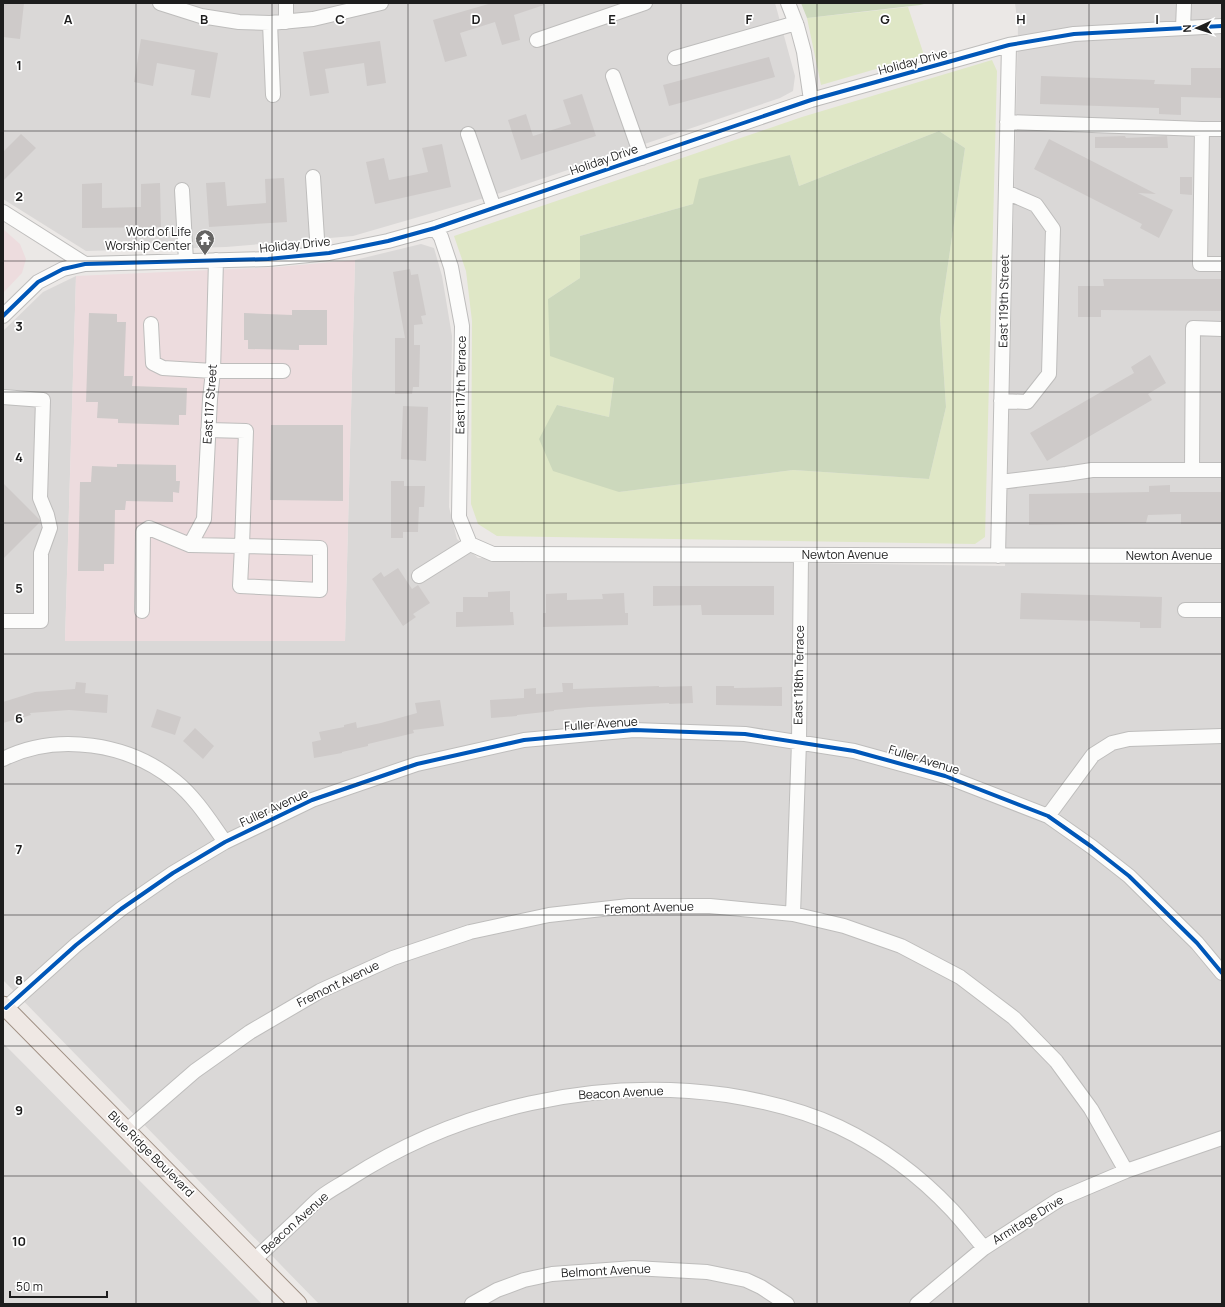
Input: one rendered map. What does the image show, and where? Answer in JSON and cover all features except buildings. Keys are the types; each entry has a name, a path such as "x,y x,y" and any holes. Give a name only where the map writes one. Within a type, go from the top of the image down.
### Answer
{"main road":[{"name":"Blue Ridge Boulevard","path":"5,1006 298,1304"}],"street":[{"path":"160,3 201,16 239,22 270,23 312,19 381,3"},
{"path":"286,3 286,22"},
{"path":"537,40 645,3"},
{"path":"788,3 796,23 804,52 811,100"},
{"path":"1183,28 1184,3"},
{"path":"270,23 273,94"},
{"path":"675,58 796,23"},
{"name":"Holiday Drive","path":"3,316 38,282 63,269 85,264 268,259 318,254 388,241 435,228 811,100 1009,45 1074,34 1222,26"},
{"name":"East 119th Street","path":"998,556 1009,45"},
{"path":"613,76 642,158"},
{"path":"1007,122 1222,129"},
{"path":"1202,129 1200,264 1222,264"},
{"path":"468,134 494,208"},
{"path":"313,177 318,254"},
{"path":"182,190 186,261"},
{"path":"1001,401 1027,402 1049,374 1053,229 1036,205 1006,192"},
{"path":"3,212 85,264"},
{"name":"East 117th Terrace","path":"435,228 441,237 451,268 462,326 459,518 470,544"},
{"name":"East 117 Street","path":"190,545 204,519 208,430 213,371 216,260"},
{"path":"151,324 152,363 163,368 213,371 283,371"},
{"path":"1192,470 1193,328 1222,329"},
{"path":"3,397 43,400 40,498 47,515 50,528 41,553 41,621 3,620"},
{"path":"142,611 143,532 149,528 190,545 242,546 320,548 320,590 240,586 242,546 246,431 208,430"},
{"path":"1000,482 1092,470 1222,470"},
{"path":"419,576 470,544"},
{"name":"Newton Avenue","path":"470,544 493,554 1222,556"},
{"name":"East 118th Terrace","path":"793,914 799,742 801,556"},
{"path":"1185,610 1222,610"},
{"name":"Fuller Avenue","path":"5,1006 76,945 121,909 173,873 225,842 312,800 417,764 524,740 634,730 745,734 854,751 945,776 1048,816 1092,847 1129,876 1197,942 1222,973"},
{"path":"1048,816 1093,755 1112,743 1130,738 1222,736"},
{"path":"3,759 16,752 56,744 102,747 130,755 151,765 175,781 192,797 225,842"},
{"name":"Fremont Avenue","path":"127,1130 195,1071 250,1032 313,994 393,958 470,932 549,915 629,906 710,906 793,914 844,926 901,946 960,978 1014,1018 1060,1067 1091,1109 1126,1171"},
{"name":"Beacon Avenue","path":"254,1260 321,1197 372,1164 424,1138 479,1117 526,1104 584,1094 642,1090 701,1092 759,1100 796,1110 838,1127 877,1148 919,1179 952,1210 984,1248"},
{"name":"Armitage Drive","path":"917,1304 984,1248 1060,1199 1126,1171 1222,1138"},
{"name":"Belmont Avenue","path":"472,1304 497,1290 524,1280 552,1274 634,1268 707,1272 746,1280 762,1287 787,1304"}],"shaded area":[{"path":"3,3 775,3 795,76 793,91 780,98 491,196 353,236 226,247 86,251 3,199"},
{"path":"1015,3 1222,3 1222,1304 319,1304 3,980 3,331 43,292 76,276 65,640 345,641 355,260 421,244 434,248 442,276 452,336 449,507 457,539 478,558 1005,566 1018,27"},
{"path":"3,229 20,244 26,259 22,273 3,293"},
{"path":"355,260 345,641 65,641 76,276 277,267"},
{"path":"3,1043 262,1304 3,1304"}],"green space":[{"path":"801,3 928,3 807,18"},
{"path":"908,7 924,55 821,85 807,18"},
{"path":"992,60 997,71 985,537 975,544 497,536 478,524 471,504 472,321 466,271 454,236 802,117","holes":["939,131 965,148 940,319 946,407 929,479 793,470 619,492 557,405 609,417 614,378 548,299 580,278 580,236 693,204 790,155 799,186"]},
{"path":"939,131 965,148 940,319 946,407 929,479 793,470 619,492 553,471 539,439 557,405 609,417 614,378 550,356 548,299 580,278 580,236 693,204 699,179 790,155 799,186"}],"cycle path":[{"path":"3,316 38,282 63,269 85,264 268,259 329,253 388,241 435,228 811,100 1009,45 1074,34 1222,26"},
{"path":"6,1008 76,945 121,909 173,873 225,842 312,800 417,764 524,740 634,730 745,734 854,751 945,776 1048,816 1092,847 1129,876 1197,943 1222,973"}],"place":[{"name":"Word of Life Worship Center","path":"205,256"}]}
